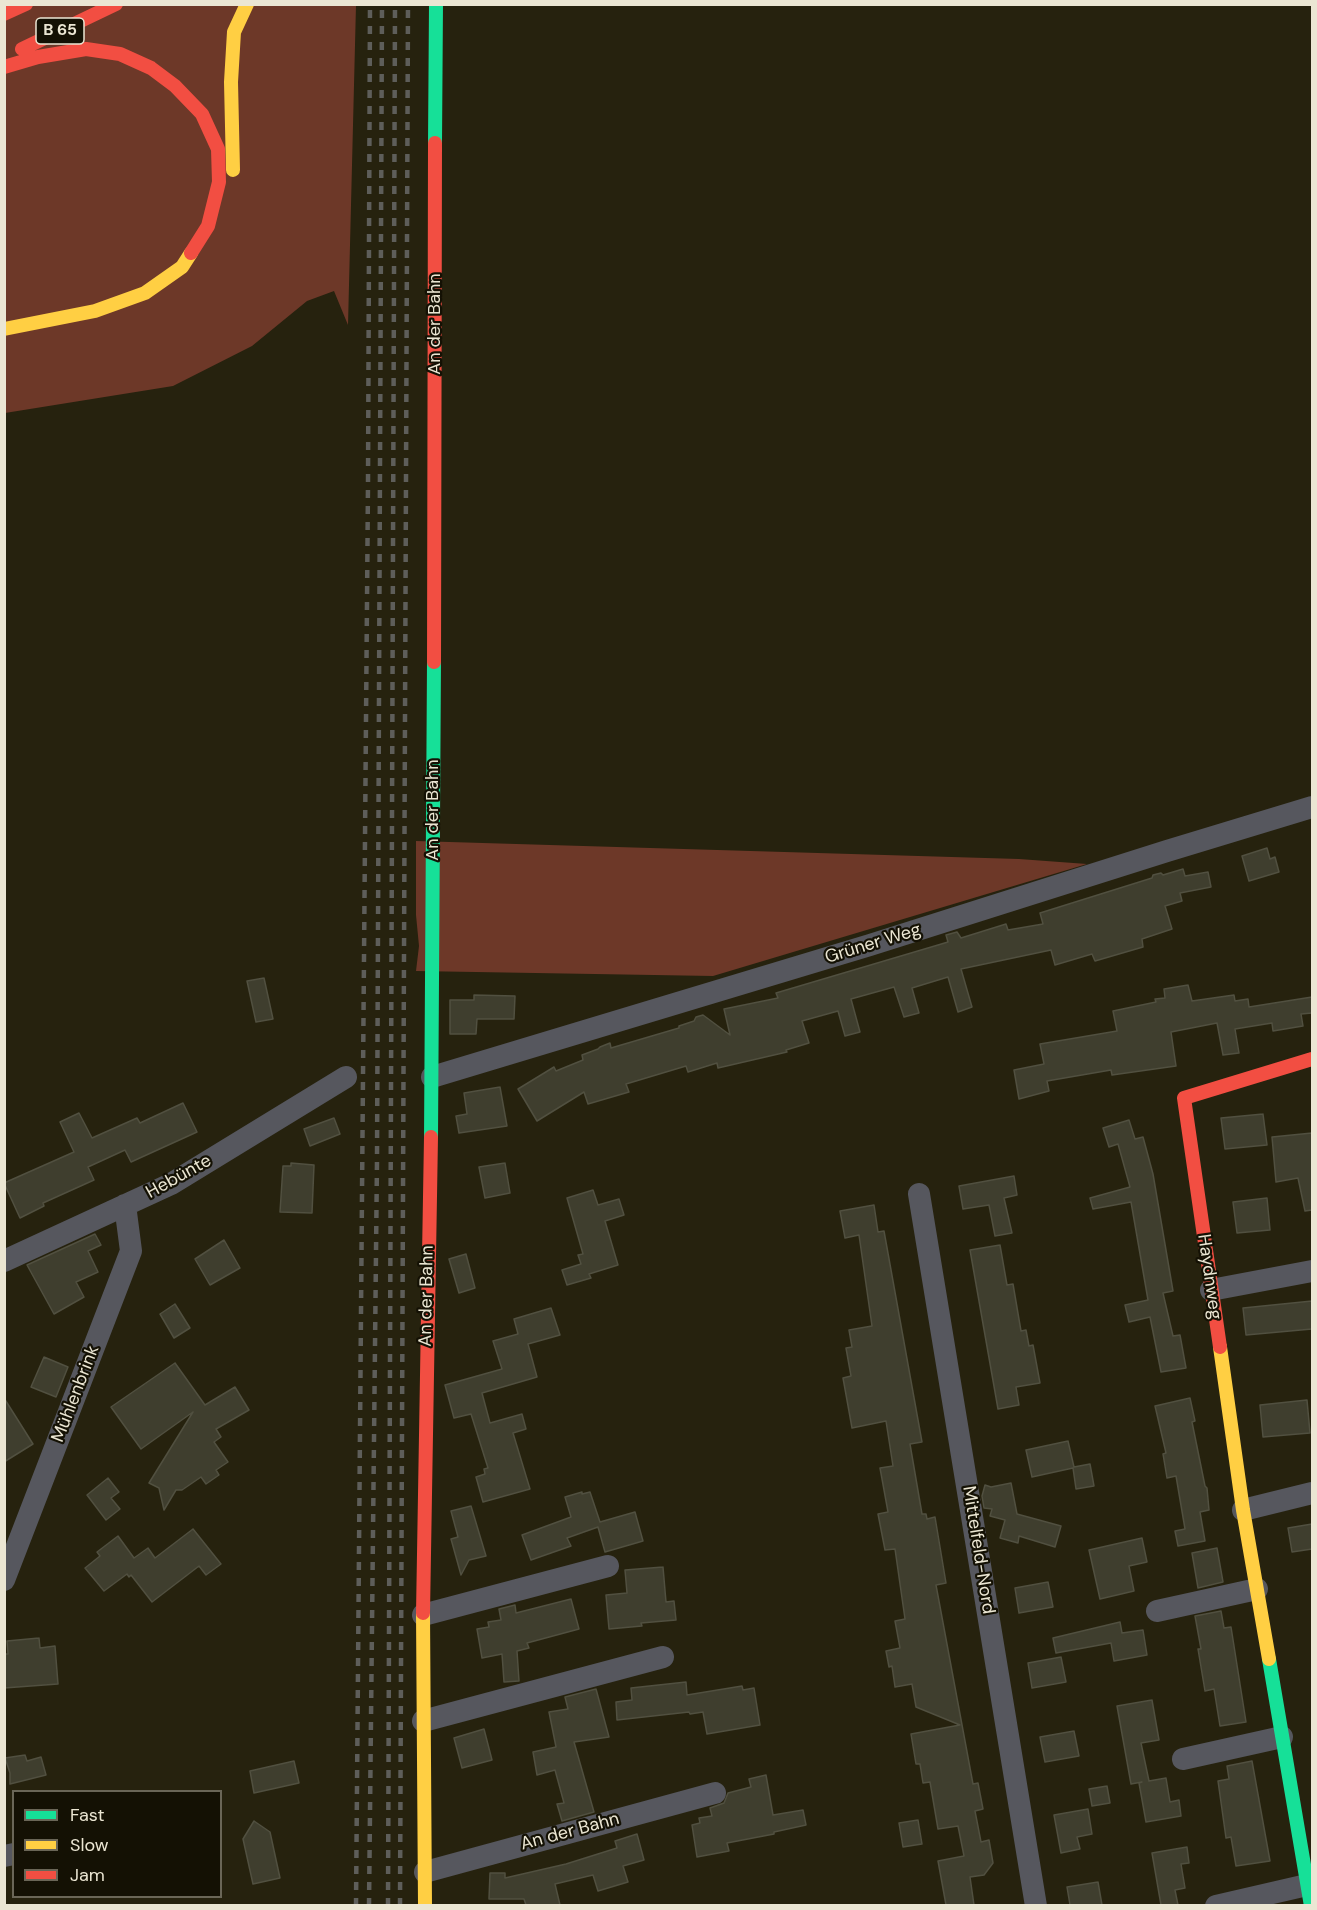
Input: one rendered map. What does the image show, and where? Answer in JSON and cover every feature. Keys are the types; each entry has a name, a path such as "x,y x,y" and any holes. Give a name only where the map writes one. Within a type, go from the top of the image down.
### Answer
{"main road":[{"name":"B 65","path":"4,14 27,4"},
{"name":"B 65","path":"4,57 116,4"},
{"path":"4,341 105,321 156,302 190,276 220,232 233,181 231,82 234,32 247,4"},
{"name":"An der Bahn","path":"425,1905 423,1616 432,1077 436,4"},
{"path":"4,67 38,57 86,50 120,54 151,68 175,86 202,114 218,149 219,182 208,226 182,267 145,293 95,311 4,329"},
{"name":"Haydnweg","path":"1309,1895 1243,1510 1184,1098 1312,1059"}],"street":[{"name":"Grüner Weg","path":"432,1077 870,945 1155,854 1312,807"},
{"name":"Hebünte","path":"4,1261 171,1184 346,1077"},
{"name":"Mittelfeld-Nord","path":"919,1194 1036,1905"},
{"name":"Mühlenbrink","path":"4,1580 131,1251 125,1205"},
{"path":"1211,1290 1312,1271"},
{"path":"1243,1510 1312,1493"},
{"path":"423,1616 608,1566"},
{"path":"1157,1611 1257,1589"},
{"path":"423,1721 663,1657"},
{"path":"1183,1759 1282,1737"},
{"name":"An der Bahn","path":"425,1872 715,1793"},
{"name":"Haydnweg","path":"1216,1905 1309,1895"}],"shaded area":[{"path":"5,5 356,5 348,325 334,291 307,301 252,346 173,386 5,413"},
{"path":"416,841 1019,859 1087,864 713,976 416,971 419,946 416,915"}],"building":[{"path":"1267,848 1270,859 1275,857 1279,872 1249,881 1242,856"},
{"path":"1183,869 1185,876 1208,872 1211,887 1180,893 1182,901 1165,906 1172,929 1142,939 1143,947 1095,961 1092,954 1055,965 1051,950 961,969 972,1007 958,1012 948,977 912,988 919,1013 904,1017 894,987 851,999 860,1032 845,1036 838,1011 802,1021 809,1043 786,1050 787,1052 718,1068 717,1063 688,1072 686,1066 626,1084 629,1092 588,1104 584,1092 537,1121 518,1089 554,1067 556,1071 583,1060 582,1055 610,1043 611,1048 679,1028 703,1015 730,1035 724,1009 778,998 776,993 948,942 946,935 957,932 961,938 1006,924 1008,930 1043,924 1040,913 1152,878 1153,875 1161,873 1163,875"},
{"path":"264,978 273,1019 256,1022 247,981"},
{"path":"1188,985 1192,1001 1234,995 1235,1001 1248,999 1249,1007 1312,997 1312,1013 1301,1014 1303,1026 1273,1031 1272,1023 1235,1029 1239,1053 1223,1055 1217,1023 1171,1032 1176,1066 1112,1075 1111,1070 1047,1081 1049,1091 1019,1099 1014,1070 1044,1064 1040,1044 1117,1031 1113,1011 1156,1002 1155,999 1165,998 1164,989"},
{"path":"474,995 515,996 514,1019 477,1019 476,1034 450,1034 450,1000 474,1000"},
{"path":"500,1087 507,1126 459,1133 456,1116 467,1114 464,1093"},
{"path":"183,1103 197,1132 131,1162 125,1150 88,1167 94,1180 43,1203 44,1206 20,1218 4,1183 74,1152 60,1122 79,1113 92,1138 137,1118 140,1123"},
{"path":"1263,1114 1267,1145 1225,1149 1221,1118"},
{"path":"334,1118 340,1134 310,1146 304,1129"},
{"path":"1129,1120 1135,1139 1143,1137 1153,1174 1173,1291 1163,1293 1173,1336 1180,1335 1186,1368 1161,1372 1150,1317 1129,1322 1125,1305 1148,1300 1131,1202 1093,1209 1090,1198 1130,1187 1118,1144 1109,1147 1103,1128"},
{"path":"1312,1133 1312,1210 1305,1211 1298,1178 1276,1182 1272,1137"},
{"path":"291,1163 314,1165 312,1213 280,1212 283,1166 291,1166"},
{"path":"505,1163 510,1193 485,1198 479,1167"},
{"path":"1014,1176 1017,1195 1004,1198 1012,1233 995,1236 989,1205 963,1209 959,1186"},
{"path":"593,1190 598,1205 619,1199 624,1215 605,1221 618,1265 589,1274 591,1278 567,1285 562,1270 581,1264 578,1255 583,1254 567,1198"},
{"path":"1267,1198 1270,1230 1237,1233 1233,1202"},
{"path":"874,1205 878,1232 884,1231 922,1442 910,1444 922,1514 926,1514 927,1519 935,1517 946,1583 936,1585 973,1784 978,1783 983,1809 975,1811 981,1842 989,1840 993,1863 984,1875 970,1877 974,1905 946,1905 938,1861 964,1856 958,1826 938,1829 930,1782 923,1783 920,1764 916,1764 911,1734 960,1725 916,1707 912,1684 895,1687 892,1666 889,1667 886,1651 900,1648 895,1621 905,1619 895,1549 885,1550 878,1514 888,1512 880,1468 893,1466 886,1421 852,1428 843,1378 851,1376 846,1348 852,1347 849,1330 872,1326 859,1235 845,1238 840,1211"},
{"path":"95,1234 101,1245 88,1251 98,1272 76,1282 84,1297 54,1314 27,1265"},
{"path":"224,1240 240,1268 210,1285 195,1259"},
{"path":"1000,1245 1007,1285 1013,1284 1021,1331 1026,1330 1029,1346 1033,1345 1040,1383 1016,1387 1019,1405 998,1409 970,1250"},
{"path":"466,1254 475,1288 459,1293 449,1259"},
{"path":"1312,1301 1312,1329 1246,1335 1243,1308"},
{"path":"175,1304 190,1328 174,1338 160,1314"},
{"path":"551,1308 560,1335 528,1344 537,1377 482,1393 490,1423 522,1414 526,1429 513,1433 530,1489 483,1502 476,1477 485,1474 484,1469 488,1468 471,1414 454,1418 445,1385 502,1369 493,1341 518,1334 514,1319"},
{"path":"44,1357 68,1367 56,1397 31,1387"},
{"path":"175,1363 205,1405 235,1387 249,1410 216,1429 221,1437 214,1442 228,1462 216,1470 219,1475 206,1484 201,1477 182,1490 176,1490 164,1510 159,1488 149,1483 193,1412 141,1449 111,1407"},
{"path":"4,1398 33,1444 4,1462"},
{"path":"1190,1398 1195,1421 1192,1422 1207,1488 1209,1510 1200,1512 1205,1541 1178,1546 1175,1531 1185,1529 1176,1476 1167,1478 1163,1454 1166,1453 1155,1406"},
{"path":"1307,1400 1310,1433 1263,1437 1260,1405"},
{"path":"1068,1441 1074,1467 1090,1464 1094,1486 1076,1489 1073,1468 1032,1477 1026,1450"},
{"path":"108,1478 119,1492 111,1498 120,1509 106,1520 87,1495"},
{"path":"1011,1483 1017,1514 1061,1526 1055,1547 1019,1536 1018,1543 1000,1538 1005,1520 990,1516 992,1509 984,1508 982,1496 985,1485 991,1487"},
{"path":"582,1492 582,1494 590,1492 600,1522 635,1512 643,1541 605,1552 598,1527 567,1538 571,1546 531,1560 522,1535 571,1517 565,1497"},
{"path":"471,1506 486,1556 469,1560 461,1575 451,1539 458,1537 451,1511"},
{"path":"1312,1524 1312,1549 1292,1552 1288,1528"},
{"path":"193,1529 221,1564 206,1575 199,1566 152,1602 131,1575 129,1577 127,1574 104,1591 85,1568 100,1556 97,1552 118,1536 134,1558 148,1548 155,1558"},
{"path":"1142,1538 1147,1562 1129,1566 1134,1591 1100,1599 1089,1550"},
{"path":"1217,1548 1223,1582 1198,1588 1192,1553"},
{"path":"663,1567 666,1602 674,1601 676,1620 609,1629 606,1595 627,1593 625,1570"},
{"path":"1048,1582 1053,1607 1019,1613 1015,1588"},
{"path":"571,1599 579,1629 527,1643 529,1648 517,1651 519,1681 504,1682 502,1654 482,1658 477,1629 489,1627 488,1622 501,1620 499,1609 515,1605 516,1613"},
{"path":"1221,1611 1224,1628 1231,1627 1246,1722 1220,1726 1214,1689 1205,1691 1195,1616"},
{"path":"1120,1622 1122,1633 1143,1630 1147,1655 1114,1661 1111,1643 1056,1653 1053,1638"},
{"path":"39,1638 40,1648 55,1646 58,1684 4,1688 4,1654 8,1654 7,1641"},
{"path":"1061,1657 1066,1682 1032,1688 1028,1663"},
{"path":"686,1682 687,1695 742,1686 743,1690 754,1688 760,1725 707,1734 703,1712 617,1720 616,1702 632,1700 631,1688"},
{"path":"596,1689 609,1737 574,1742 594,1812 562,1821 557,1804 564,1803 555,1770 537,1775 533,1752 556,1747 549,1712 568,1709 565,1697"},
{"path":"1152,1700 1159,1740 1141,1743 1149,1781 1166,1778 1170,1802 1179,1800 1181,1816 1146,1822 1139,1783 1142,1782 1131,1784 1117,1706"},
{"path":"484,1729 492,1760 462,1768 454,1738"},
{"path":"1074,1731 1079,1756 1045,1762 1040,1737"},
{"path":"25,1755 27,1761 41,1757 46,1775 10,1784 10,1773 5,1758"},
{"path":"294,1761 299,1783 254,1793 250,1771"},
{"path":"1252,1761 1270,1861 1236,1866 1231,1837 1226,1838 1218,1781 1229,1779 1227,1766"},
{"path":"766,1775 773,1815 803,1810 806,1825 727,1843 729,1851 697,1857 692,1825 700,1823 699,1818 712,1816 710,1808 724,1803 728,1793 751,1787 749,1779"},
{"path":"1107,1786 1110,1803 1092,1806 1089,1789"},
{"path":"1088,1809 1092,1834 1077,1837 1080,1849 1061,1853 1054,1815"},
{"path":"918,1820 922,1844 903,1847 899,1823"},
{"path":"254,1821 270,1832 280,1878 253,1884 243,1839"},
{"path":"637,1834 644,1860 623,1866 628,1882 598,1891 593,1875 555,1884 560,1905 526,1905 524,1899 489,1899 490,1873 505,1873 505,1878 566,1864 617,1848 615,1841"},
{"path":"1187,1847 1189,1863 1181,1864 1185,1888 1175,1890 1178,1905 1161,1905 1152,1853"},
{"path":"1098,1882 1102,1905 1070,1905 1067,1887"}],"railway":[{"path":"356,1906 370,4"},
{"path":"369,1906 377,1160 382,4"},
{"path":"388,1906 395,4"},
{"path":"400,1906 408,4"}],"traffic: fast":[{"path":"435,143 436,4"},
{"path":"431,1137 434,662"},
{"path":"1269,1659 1311,1906"}],"traffic: slow":[{"path":"233,170 231,82 234,32 247,4"},
{"path":"4,329 95,311 145,293 182,267 191,253"},
{"path":"1220,1347 1243,1510 1269,1659"},
{"path":"423,1613 425,1906"}],"traffic: jam":[{"path":"4,14 26,4"},
{"path":"22,49 116,4"},
{"path":"4,67 38,57 86,49 120,54 151,68 175,86 202,114 218,149 219,182 208,226 191,253"},
{"path":"434,662 435,143"},
{"path":"1220,1347 1184,1098 1312,1059"},
{"path":"423,1613 431,1137"}]}
